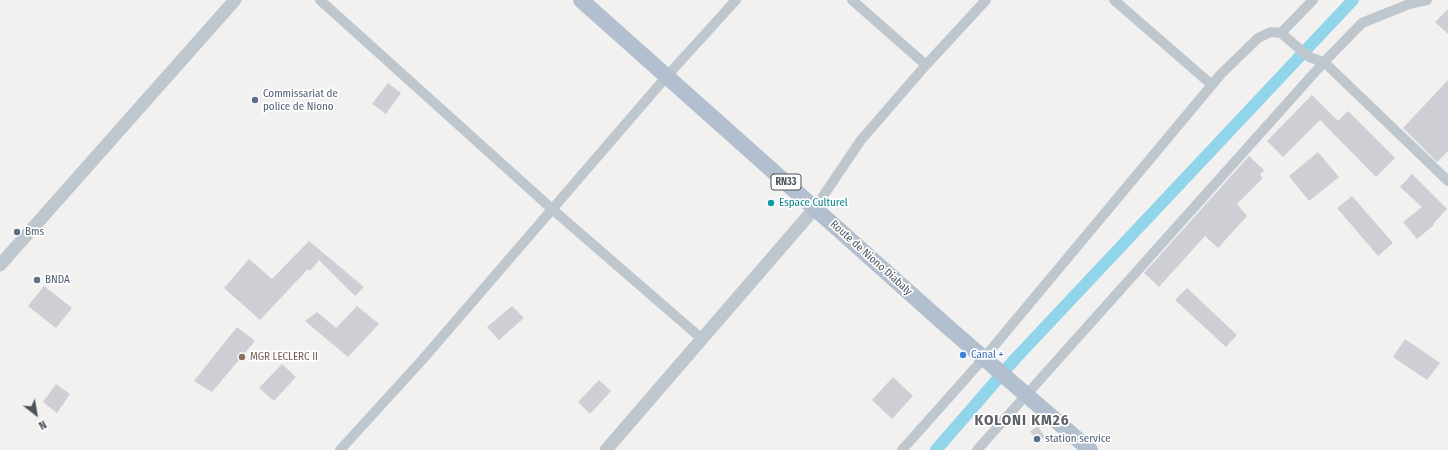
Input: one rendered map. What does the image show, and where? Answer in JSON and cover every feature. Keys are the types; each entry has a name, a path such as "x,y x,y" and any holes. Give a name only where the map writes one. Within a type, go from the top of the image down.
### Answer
{"main road":[{"name":"Route de Niono Diabaly","path":"581,0 1090,450"}],"street":[{"path":"0,265 235,0"},
{"path":"320,0 552,209 702,340"},
{"path":"340,450 422,359 667,76 736,0"},
{"path":"852,0 926,65"},
{"path":"606,450 815,208 861,140 926,65 986,0"},
{"path":"1114,0 1212,85"},
{"path":"1281,33 1314,0"},
{"path":"977,450 1022,390 1324,62 1362,23 1409,4 1427,0"},
{"path":"902,450 987,360 1212,85 1258,38 1271,32 1281,33 1309,57 1324,62 1448,180"}],"building":[{"path":"1448,9 1448,34 1435,22"},
{"path":"1448,80 1448,151 1437,162 1403,128"},
{"path":"388,83 401,93 386,114 372,104"},
{"path":"1312,95 1338,121 1348,111 1395,158 1376,177 1320,120 1283,157 1267,141"},
{"path":"1318,152 1339,177 1309,201 1289,176"},
{"path":"1249,156 1264,170 1260,175 1263,178 1237,204 1247,216 1218,248 1205,236 1159,287 1144,273"},
{"path":"1412,174 1447,209 1433,224 1434,225 1417,239 1403,222 1422,207 1400,187"},
{"path":"1352,196 1393,243 1378,256 1337,208"},
{"path":"309,241 364,287 355,296 319,260 310,271 308,269 260,320 224,288 249,259 272,279"},
{"path":"44,286 72,308 56,328 28,306"},
{"path":"1187,288 1237,335 1226,347 1175,300"},
{"path":"357,306 379,324 348,357 305,321 317,312 336,328"},
{"path":"512,306 524,318 499,340 487,327"},
{"path":"237,327 255,341 212,392 194,381"},
{"path":"1405,339 1440,363 1427,380 1393,357"},
{"path":"282,364 296,377 274,401 259,388"},
{"path":"893,377 913,396 892,419 872,400"},
{"path":"599,380 611,391 590,414 578,402"},
{"path":"56,384 70,394 57,413 43,402"},
{"path":"1038,426 1045,437 1037,442 1030,431"}],"waterway":[{"path":"936,450 1015,359 1353,0"}],"place":[{"name":"Commissariat de police de Niono","path":"255,100"},
{"name":"Espace Culturel","path":"771,203"},
{"name":"Bms","path":"17,232"},
{"name":"BNDA","path":"37,280"},
{"name":"Canal +","path":"963,355"},
{"name":"MGR LECLERC II","path":"242,357"},
{"name":"station service","path":"1037,439"}],"district":[{"name":"KOLONI KM26","path":"1022,421"}]}
